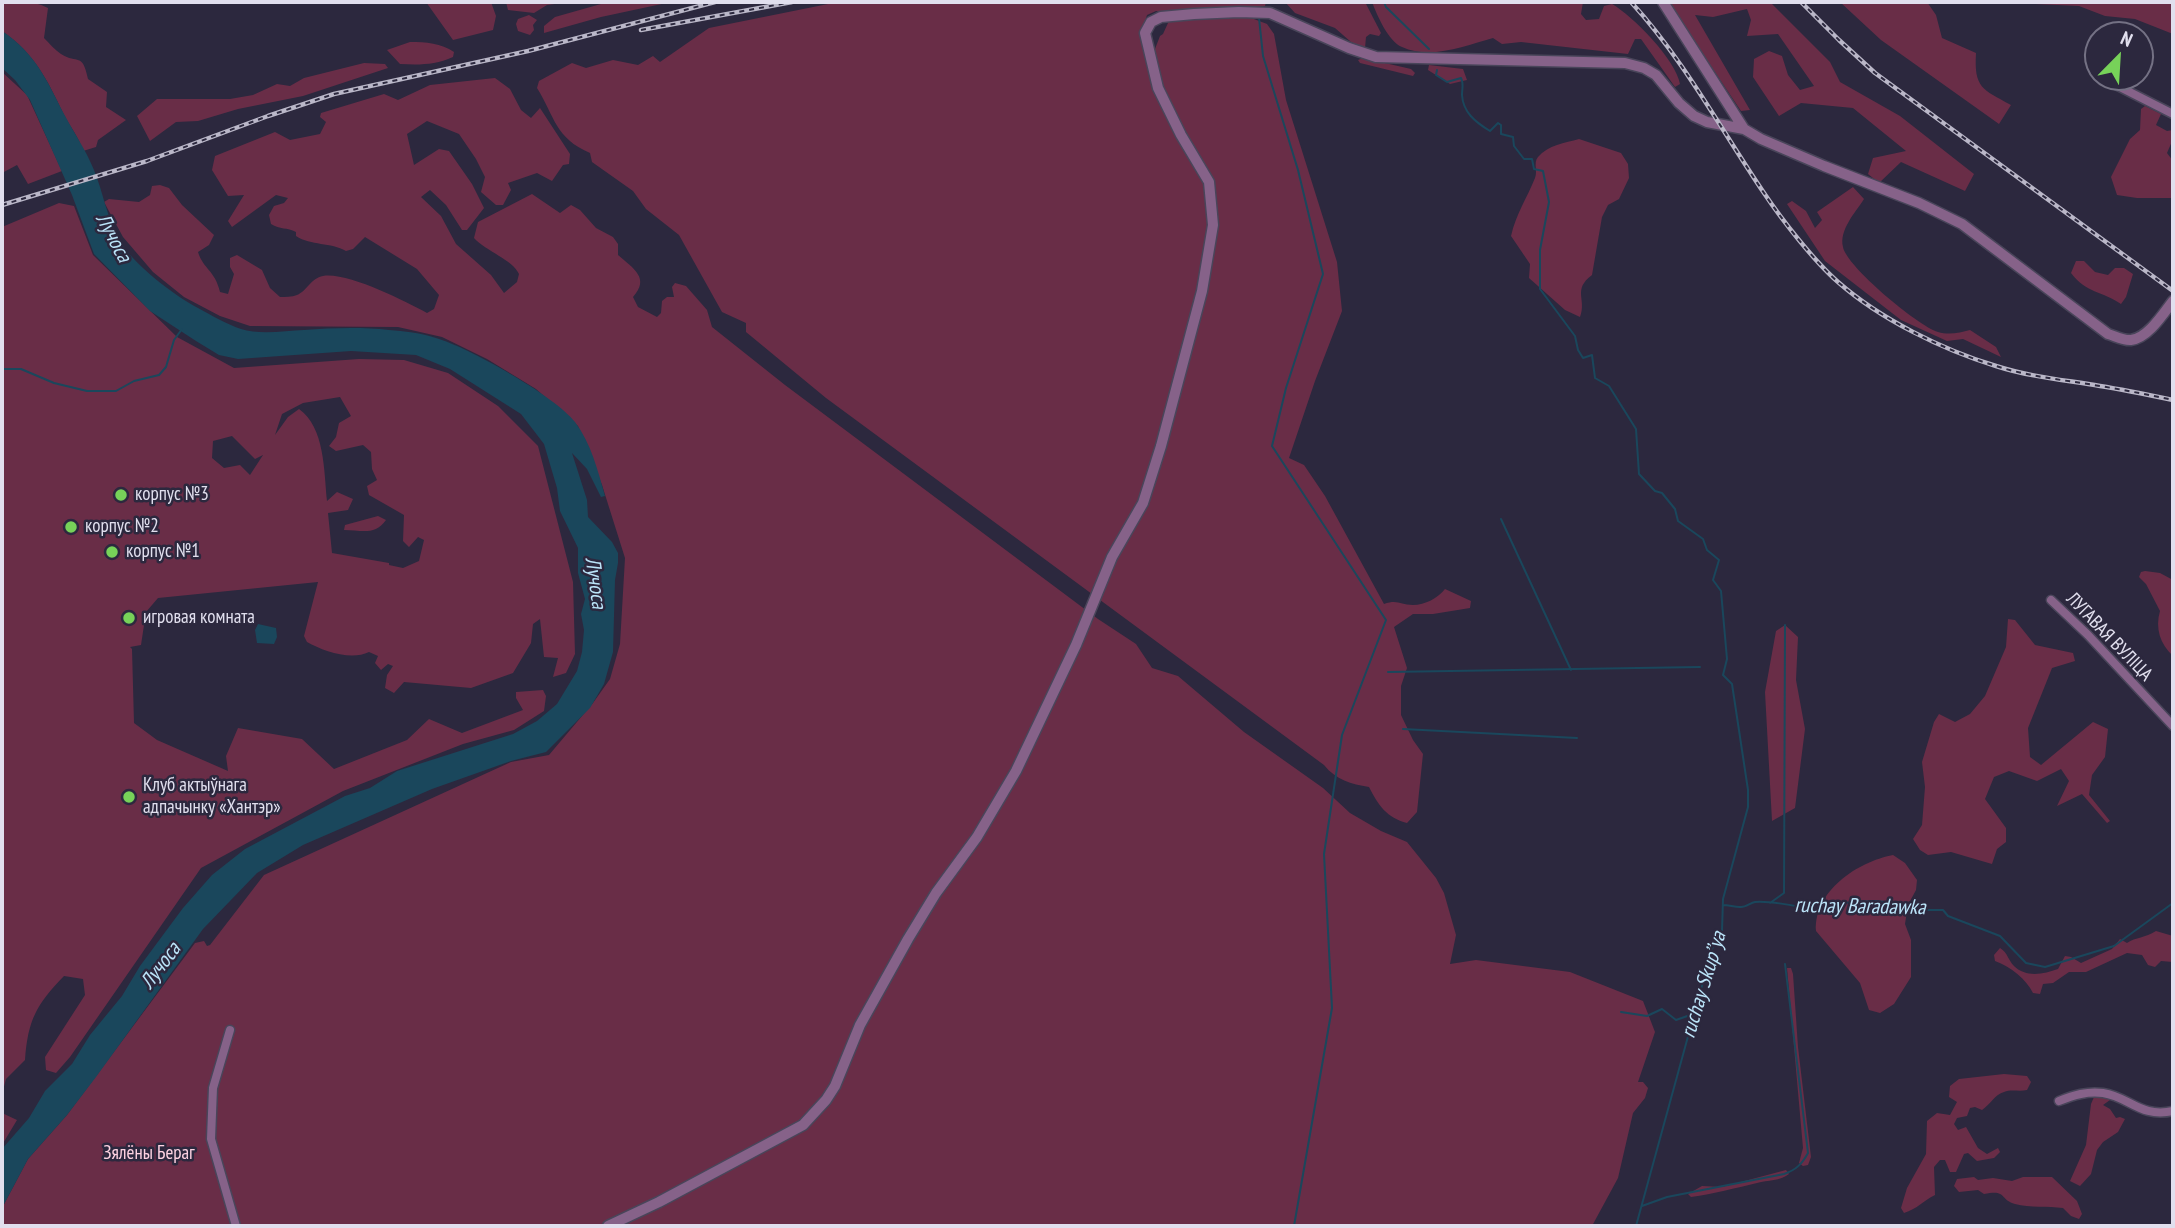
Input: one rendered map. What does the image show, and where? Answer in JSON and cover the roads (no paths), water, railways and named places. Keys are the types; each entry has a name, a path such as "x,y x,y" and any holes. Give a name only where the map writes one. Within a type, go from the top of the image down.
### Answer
{"street":[{"path":"1663,2 1744,129"},
{"path":"608,1226 659,1202 803,1125 826,1100 835,1086 860,1025 908,939 936,893 977,837 1016,771 1076,645 1112,557 1143,503 1202,291 1213,225 1209,182 1181,135 1158,88 1145,33 1151,22 1161,17 1194,14 1270,13 1376,57 1625,63 1644,68 1656,75 1679,103 1694,116 1707,122 1744,129 1760,139 1919,203 1962,224 2108,334 2131,340 2141,336 2154,326 2173,302"},
{"path":"2128,91 2173,114"},
{"name":"ЛУГАВАЯ ВУЛІЦА","path":"2051,600 2088,635 2173,726"},
{"path":"230,1030 213,1088 211,1139 236,1226"},
{"path":"2059,1101 2081,1093 2106,1093 2142,1110 2161,1114 2173,1111"}],"water":[{"name":"Лучоса","path":"2,31 24,49 45,78 91,163 119,239 133,258 154,278 188,303 241,329 264,332 357,328 412,332 468,351 531,386 565,411 581,430 605,496 601,497 587,469 572,453 587,500 588,517 612,542 618,553 618,563 613,652 604,684 590,708 546,752 511,761 432,789 303,845 257,873 203,929 96,1077 28,1159 2,1208 2,1149 29,1118 45,1091 72,1064 90,1035 122,996 140,966 183,908 212,875 245,849 345,796 370,788 397,771 513,734 537,721 557,704 577,671 582,652 584,630 581,614 585,599 578,573 578,548 560,511 557,488 544,444 521,414 450,369 416,355 351,351 238,359 219,355 150,311 94,254 72,195 30,100 2,68"},
{"path":"258,624 276,628 277,637 274,644 257,643 255,630"}],"waterway":[{"name":"ruchay Skup’’ya","path":"1384,2 1429,49"},
{"path":"1259,18 1263,56 1298,170 1323,274 1286,388 1272,446 1386,620 1342,735 1324,854 1332,1008 1294,1226"},
{"name":"ruchay Skup’’ya","path":"1437,70 1436,75 1447,82 1461,78 1463,101 1471,116 1490,131 1498,123 1501,125 1501,134 1513,137 1514,146 1524,159 1532,159 1534,169 1543,171 1549,202 1540,250 1540,289 1575,336 1583,358 1592,355 1595,378 1609,386 1636,429 1639,474 1655,491 1662,493 1675,509 1678,521 1703,539 1707,550 1719,560 1713,580 1721,591 1727,659 1723,675 1732,684 1748,790 1748,807 1723,899 1722,931 1712,949 1636,1226"},
{"path":"2,369 21,369 54,383 87,391 116,391 134,381 159,375 166,367 174,340 182,329"},
{"path":"1501,519 1571,670"},
{"path":"1770,903 1784,893 1785,625"},
{"path":"1388,672 1700,667"},
{"path":"1403,729 1577,738"},
{"name":"ruchay Baradawka","path":"1723,905 1742,907 1755,902 1766,902 1805,909 1817,903 1835,906 1841,903 1874,901 1943,910 1948,916 2000,936 2026,963 2045,967 2114,946 2173,903"},
{"path":"1642,1206 1667,1197 1784,1174 1806,1157 1808,1153 1785,964"},
{"path":"1621,1012 1647,1016 1662,1009 1676,1020 1693,1014"}],"railway":[{"path":"2,205 147,161 334,94 528,51 715,2"},
{"path":"641,30 792,2"},
{"path":"1631,2 1685,71 1789,227 1829,273 1855,296 1913,332 1996,366 2035,376 2173,400"},
{"path":"1801,2 1875,73 2173,291"}],"place":[{"name":"корпус №3","path":"121,495"},
{"name":"корпус №2","path":"71,527"},
{"name":"корпус №1","path":"112,552"},
{"name":"игровая комната","path":"129,618"},
{"name":"Клуб актыўнага адпачынку «Хантэр»","path":"129,797"}],"park label":[{"name":"Зялёны Бераг","path":"149,1154"}]}
